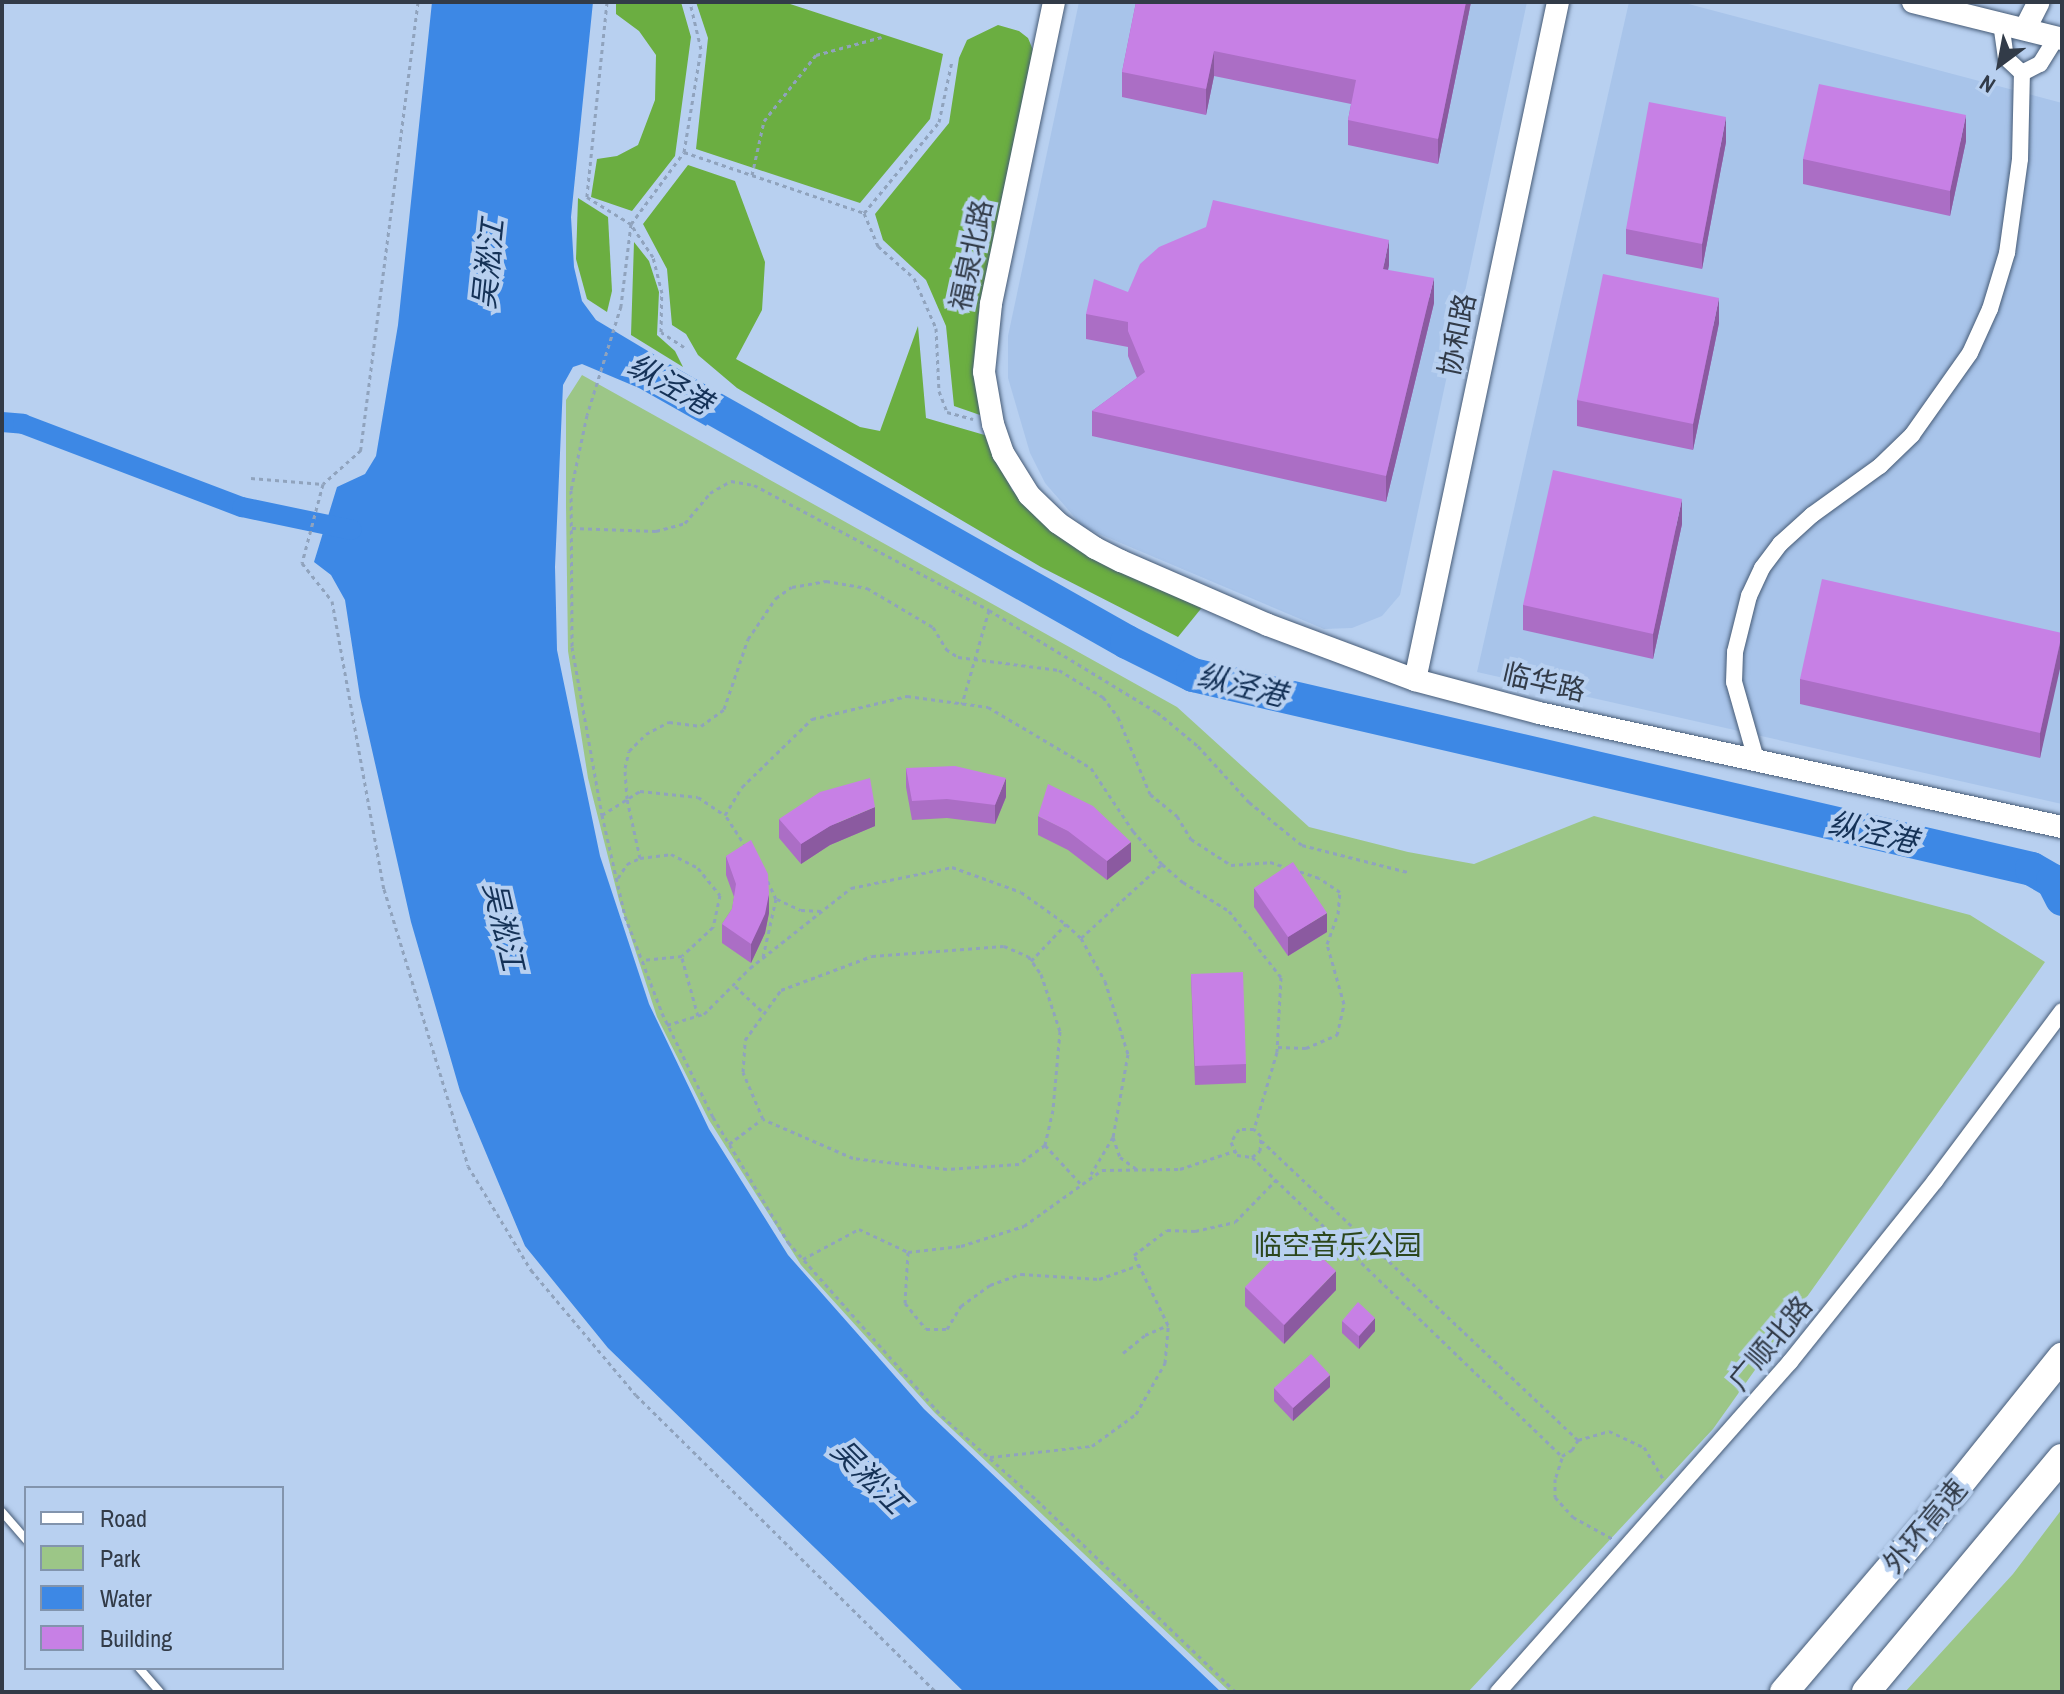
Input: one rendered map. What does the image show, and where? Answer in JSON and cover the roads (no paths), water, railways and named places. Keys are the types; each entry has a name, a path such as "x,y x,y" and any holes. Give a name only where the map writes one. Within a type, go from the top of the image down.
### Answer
{"highway":[{"name":"外环高速","path":"1784,1692 1930,1521 2062,1357"},
{"path":"1866,1692 2062,1458"}],"street":[{"name":"福泉北路","path":"1042,508 1010,466 993,424 984,372 987,329 1054,2"},
{"name":"协和路","path":"1415,680 1558,2"},
{"path":"1913,2 2059,38 2040,64 2022,73"},
{"path":"2025,29 2039,2"},
{"path":"1756,759 1734,682 1735,652 1749,596 1762,568 1780,544 1812,515 1880,466 1912,435 1970,353 1990,309 2007,253 2020,159 2022,73 2006,58 2001,23"},
{"name":"临华路","path":"1042,508 1075,536 1121,561 1268,625 1415,680 1539,713 2062,827"},
{"name":"广顺北路","path":"1498,1692 1790,1362 1935,1181 2062,1011"}],"lane":[{"path":"2,1512 24,1538"},
{"path":"141,1670 160,1692"}],"water":[{"name":"吴淞江","path":"432,2 593,2 571,217 574,267 582,301 596,320 725,397 706,426 639,388 582,364 573,367 563,385 555,567 557,650 600,856 649,1004 709,1129 788,1255 924,1409 1221,1692 964,1692 608,1348 525,1246 460,1091 411,922 360,697 345,600 331,575 314,562 337,487 365,474 376,456 398,325"}],"waterway":[{"name":"纵泾港","path":"677,388 1127,642 1193,675 2032,869 2053,881 2062,899"},
{"path":"2,422 23,424 242,507 352,530"}],"park label":[{"name":"临空音乐公园","path":"1338,1245"}]}
